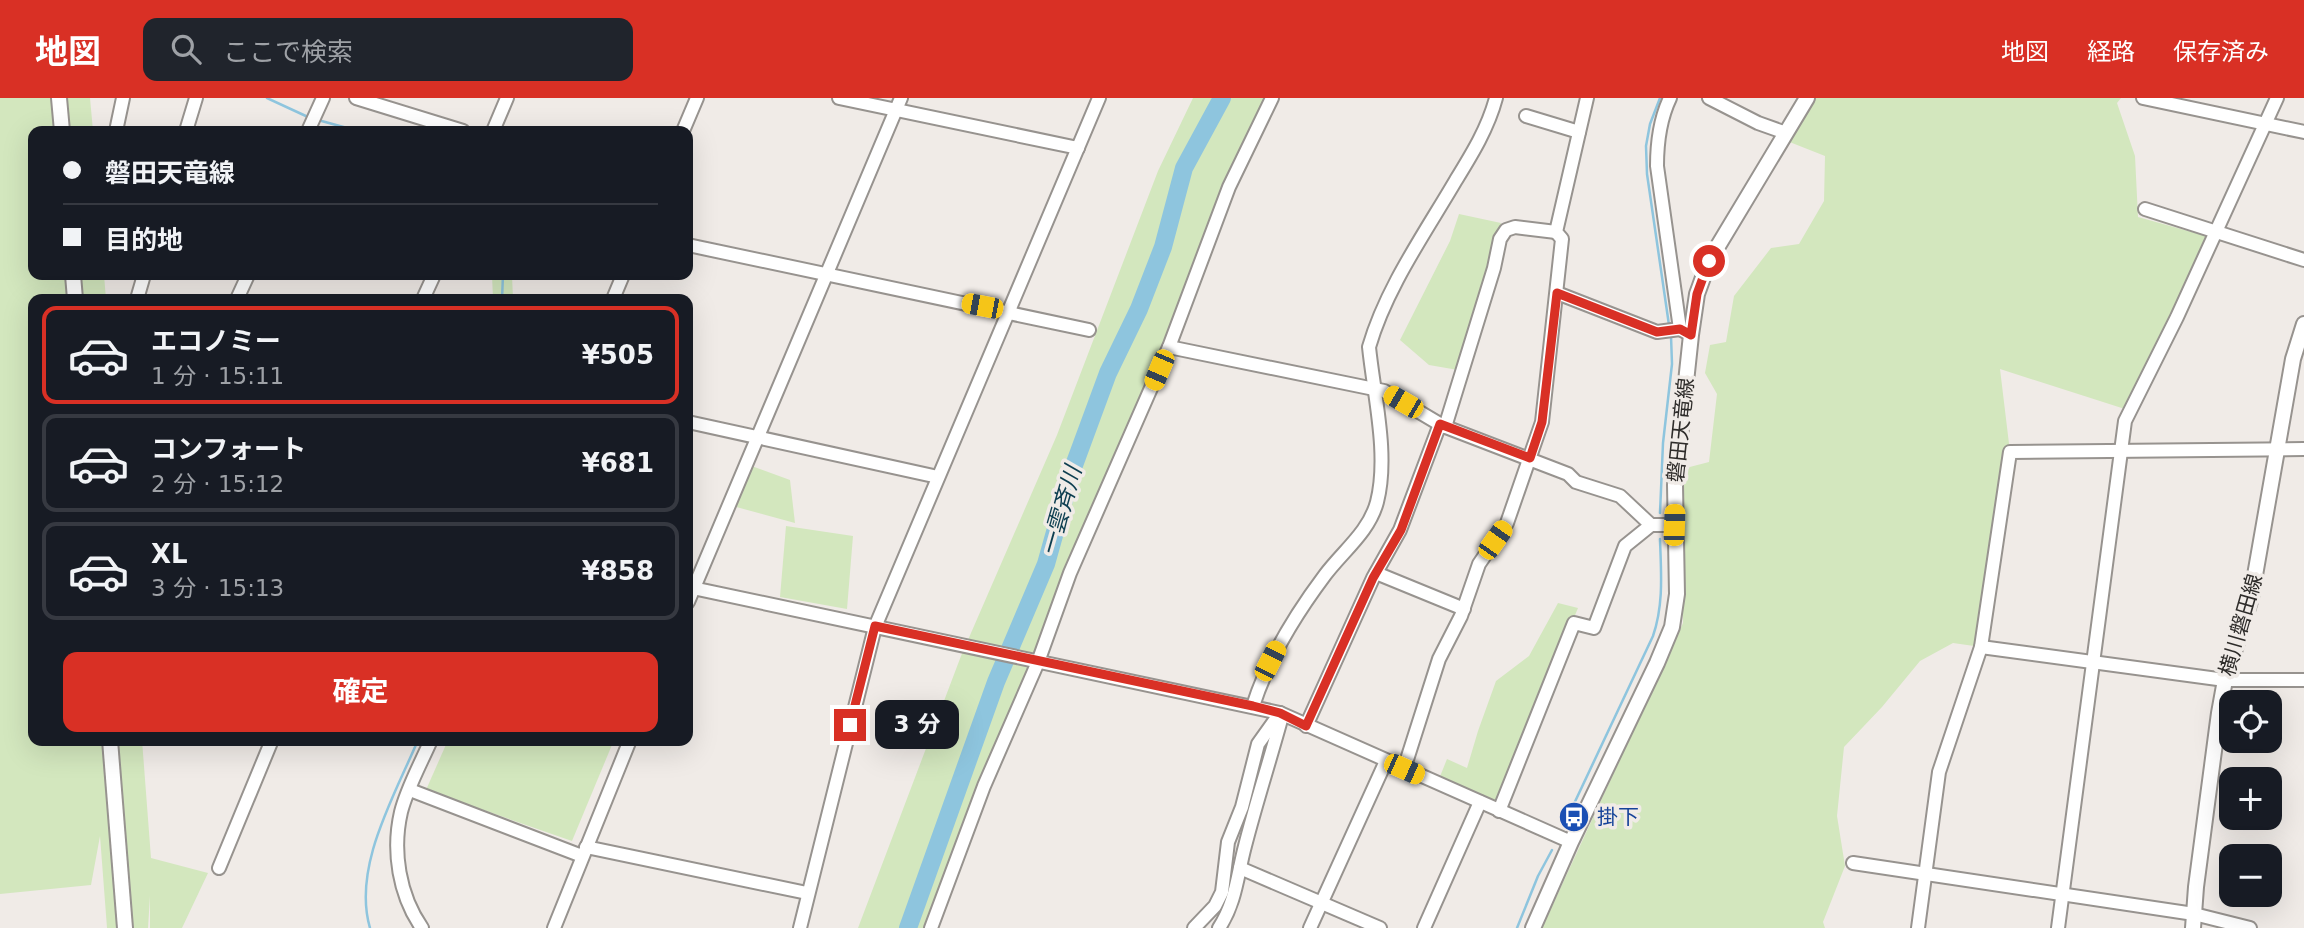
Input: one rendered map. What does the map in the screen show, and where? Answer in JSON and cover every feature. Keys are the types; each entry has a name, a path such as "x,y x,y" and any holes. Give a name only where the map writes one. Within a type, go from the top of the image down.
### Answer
{"main road":[{"path":"60,98 62,126"},
{"name":"磐田天竜線","path":"1533,928 1672,627 1677,594 1674,525 1679,331 1709,261 1807,98"},
{"name":"横川磐田線","path":"2193,921 2208,787 2225,680 2251,598 2293,359 2304,324"},
{"path":"110,746 125,928"}],"street":[{"path":"117,126 123,98"},
{"path":"188,126 196,98"},
{"path":"310,126 323,98"},
{"path":"356,98 447,126"},
{"path":"495,126 507,98"},
{"path":"685,126 697,98"},
{"path":"839,98 899,104 1078,148"},
{"path":"800,928 875,626 1098,98"},
{"path":"931,928 984,786 1038,662 1070,573 1169,347 1228,187 1272,98"},
{"path":"1253,706 1263,675 1278,647 1325,575 1360,534 1377,504 1383,468 1369,348 1377,322 1411,257 1474,149 1492,113 1496,98"},
{"path":"1556,232 1587,98"},
{"path":"1557,293 1657,332 1679,331 1657,166 1657,150 1664,115 1671,98"},
{"path":"1709,98 1786,133"},
{"path":"2143,98 2304,132"},
{"path":"2058,928 2126,421 2177,317 2277,98"},
{"path":"693,583 758,437 899,104"},
{"path":"1526,116 1579,132"},
{"path":"2145,209 2304,260"},
{"path":"1306,726 1376,573 1401,530 1443,426 1494,268 1500,239 1506,230 1515,227 1556,232 1562,239 1542,422 1507,523 1479,564 1464,609 1439,659 1404,769"},
{"path":"693,246 1089,330"},
{"path":"1169,347 1384,391 1443,426 1530,458 1568,474 1576,482 1620,496 1634,506 1651,525"},
{"path":"693,423 938,477"},
{"path":"1918,928 1939,772 1981,647 2010,452 2304,449"},
{"path":"1499,811 1574,623 1594,628 1625,546 1651,525 1674,525"},
{"path":"1376,573 1464,609"},
{"path":"693,587 1253,706 1281,715 1571,842"},
{"path":"1981,647 2225,680 2304,680"},
{"path":"1219,928 1231,907 1281,715"},
{"path":"1194,928 1215,906 1222,892 1228,842 1242,807 1258,744 1281,715"},
{"path":"219,869 270,746"},
{"path":"422,928 406,895 399,873 397,852 402,810 428,746"},
{"path":"554,928 628,746"},
{"path":"1310,928 1386,761"},
{"path":"410,790 584,851 807,893"},
{"path":"1424,928 1480,802"},
{"path":"1853,863 2062,894 2193,921 2250,928"},
{"path":"1240,869 1380,928"}],"green space":[{"path":"0,98 90,98 93,126 28,126 28,280 104,280 106,294 28,294 28,746 142,746 151,858 208,873 182,928 150,928 150,896 148,928 107,928 100,836 91,885 0,894"},
{"path":"1193,98 1267,98 932,928 858,928 961,656 1057,435 1158,171"},
{"path":"1816,98 2121,98 2117,103 2135,156 2138,217 2206,236 2156,360 2128,410 2000,369 2010,452 1981,647 1953,643 1920,661 1844,747 1837,816 1845,866 1823,922 1825,928 1542,928 1683,623 1680,541 1682,469 1709,462 1717,394 1705,373 1710,345 1726,342 1734,296 1771,248 1799,244 1824,201 1825,156 1787,141"},
{"path":"1459,214 1501,223 1458,370 1429,365 1400,340 1450,241"},
{"path":"492,280 512,280 513,294 493,294"},
{"path":"746,464 790,480 795,523 729,505"},
{"path":"786,526 853,536 847,609 780,597"},
{"path":"1558,603 1578,608 1497,803 1439,779 1447,759 1467,768 1496,681 1529,656"},
{"path":"445,746 612,746 572,841 426,790"}],"waterway":[{"path":"267,98 308,117"},
{"name":"一雲斉川","path":"908,928 996,682 1046,564 1073,468 1108,373 1139,309 1163,247 1184,168 1222,98"},
{"path":"1660,98 1650,124 1646,146 1647,174 1669,325"},
{"path":"318,120 340,126"},
{"path":"502,294 503,280"},
{"path":"1660,513 1663,443 1672,364 1671,336"},
{"path":"1564,825 1653,636 1660,600 1660,539"},
{"path":"370,928 366,905 371,856 388,808 415,746"},
{"path":"1517,928 1538,876 1552,850"}],"place":[{"name":"掛下","path":"1574,817"}],"route":[{"path":"850,725 875,626 1253,706 1280,713 1306,726 1373,578 1401,530 1440,424 1530,458 1542,422 1557,293 1657,332 1680,329 1691,335 1697,294 1709,261"}]}
